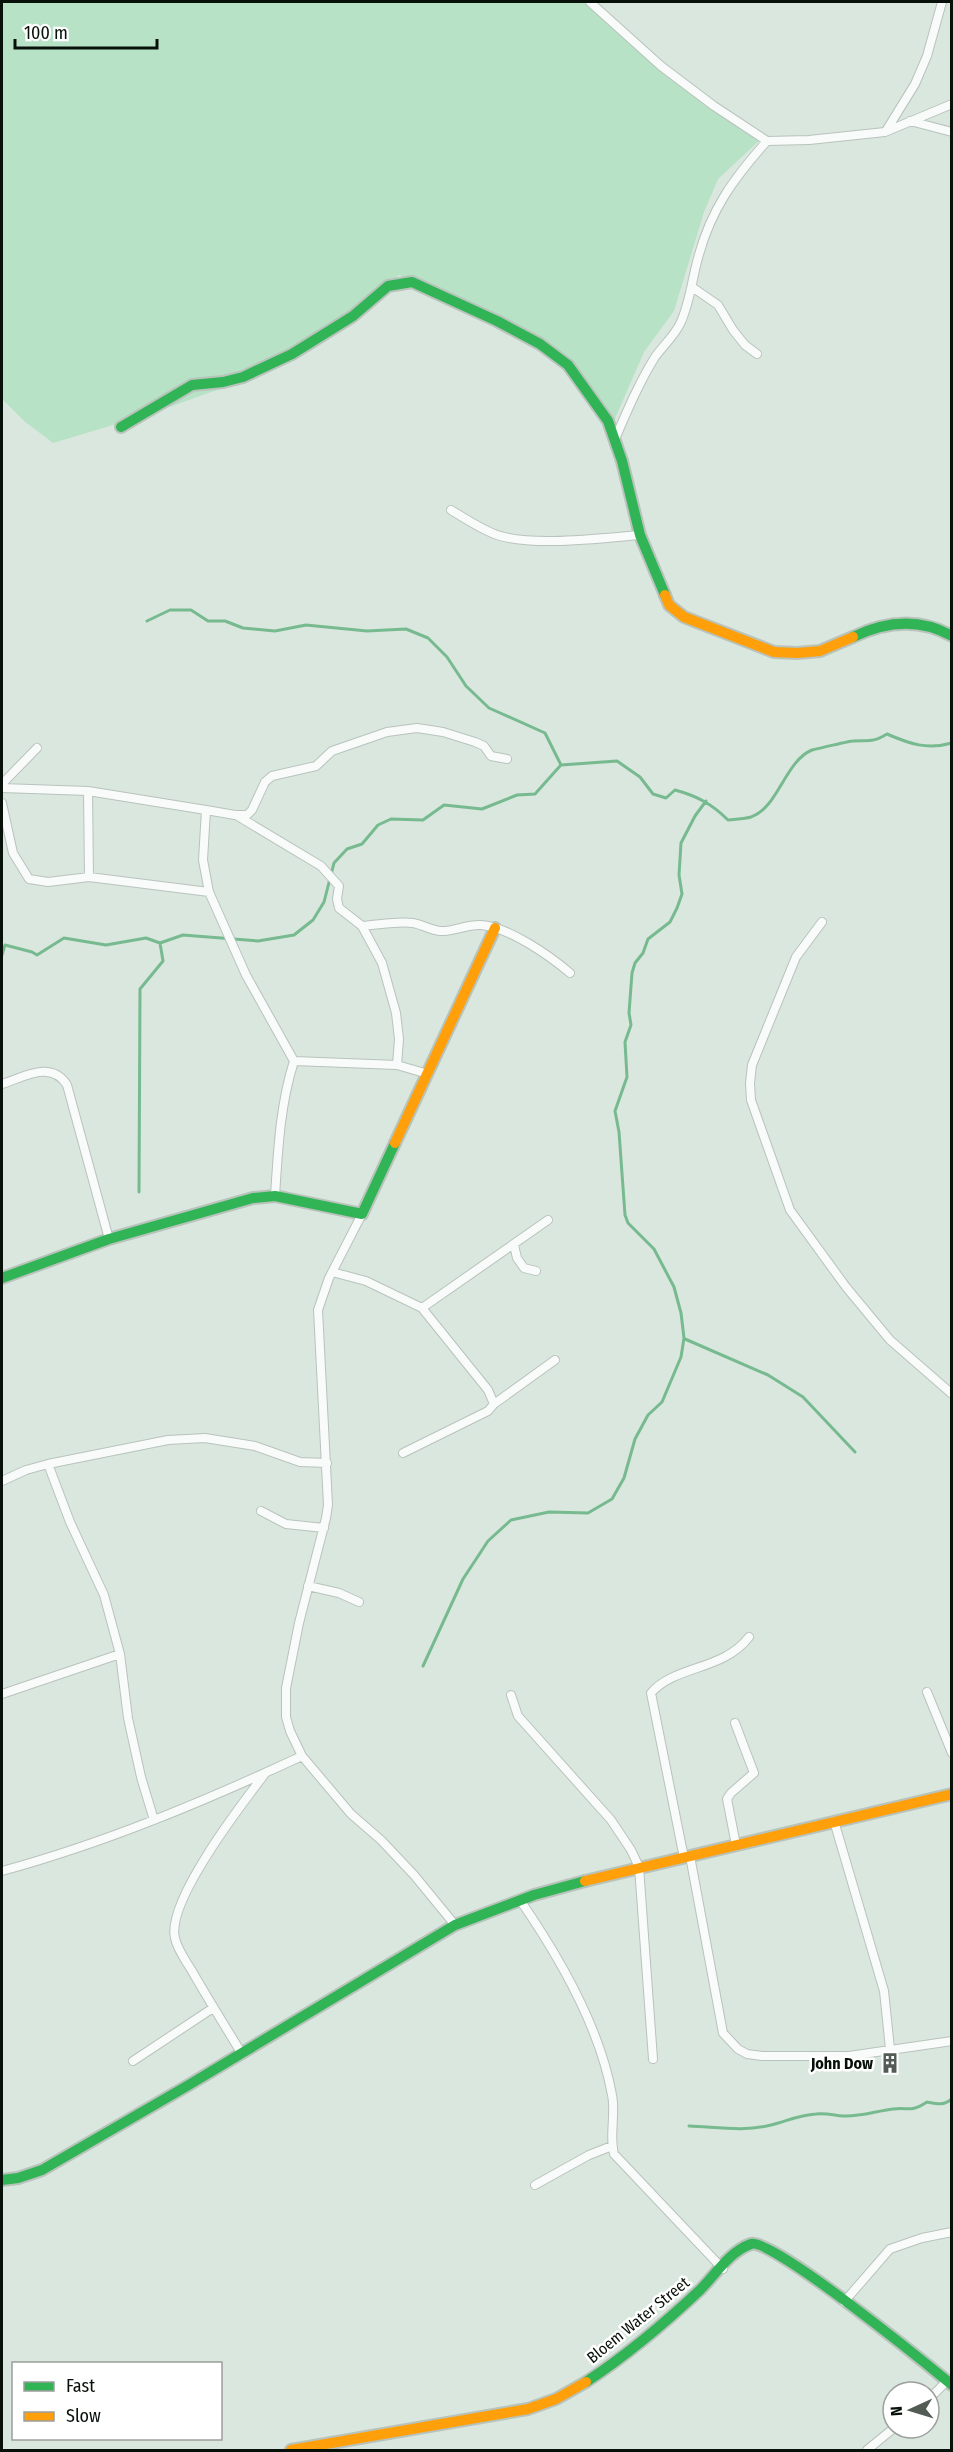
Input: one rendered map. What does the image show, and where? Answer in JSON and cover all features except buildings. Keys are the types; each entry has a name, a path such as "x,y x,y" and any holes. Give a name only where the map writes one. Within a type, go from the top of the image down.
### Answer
{"street":[{"path":"590,2 661,66 714,106 767,141 809,140 885,132 951,104"},
{"path":"885,132 915,84 927,56 942,2"},
{"path":"910,121 951,132"},
{"path":"615,439 644,376 680,324 692,288 704,237 717,205 725,191 767,141"},
{"path":"121,427 192,385 234,380 292,354 353,316 388,286 407,281 420,284 497,321 556,354 568,364 608,421 615,439 640,535 669,605 676,612 697,623 774,652 820,651 869,630 902,622 915,622 951,636"},
{"path":"692,288 718,305 733,330 745,345 757,354"},
{"path":"451,510 493,534 512,538 574,540 640,535"},
{"path":"2,786 88,791 244,816 251,812 265,782 272,776 309,768 322,761 332,751 346,745 403,729 431,729 465,738 484,746 491,756 507,759"},
{"path":"2,786 37,748"},
{"path":"88,791 89,877"},
{"path":"2,803 13,854 28,879 48,882 89,877 209,892"},
{"path":"206,810 203,860 209,892 246,975 294,1061 286,1086 281,1116 275,1196"},
{"path":"235,815 321,866 339,886 337,899 339,908 362,926 382,963 393,998 399,1029 397,1065"},
{"path":"362,926 400,922 443,931 480,925 495,928 556,961 570,973"},
{"path":"822,922 796,957 752,1065 750,1083 754,1109 790,1210 846,1287 890,1340 951,1394"},
{"path":"455,1925 414,1875 381,1840 351,1814 302,1756 290,1731 285,1704 299,1623 328,1505 318,1310 322,1294 362,1214 495,928"},
{"path":"294,1061 397,1065 428,1074"},
{"path":"2,1084 40,1072 55,1072 62,1077 67,1085 109,1239"},
{"path":"2,1278 109,1239 231,1203 275,1196 362,1214"},
{"path":"422,1308 548,1220"},
{"path":"514,1245 524,1268 536,1271"},
{"path":"332,1272 366,1281 422,1308 488,1390 494,1404"},
{"path":"403,1453 488,1411 494,1404 555,1360"},
{"path":"2,1481 48,1464 168,1440 205,1438 255,1446 300,1462 327,1462"},
{"path":"48,1464 70,1522 104,1595 120,1654 128,1718 141,1777 154,1820"},
{"path":"261,1511 286,1524 324,1528"},
{"path":"308,1586 339,1593 359,1602"},
{"path":"749,1637 743,1646 726,1657 667,1681 651,1693 723,2033 730,2043 747,2054 762,2056 849,2056 951,2041"},
{"path":"2,1694 120,1654"},
{"path":"927,1692 951,1753"},
{"path":"511,1695 518,1716 566,1766 611,1820 631,1850 639,1868 653,2060"},
{"path":"735,1723 754,1773 727,1799 736,1845"},
{"path":"2,1871 92,1844 265,1774 302,1756"},
{"path":"242,2054 213,2008 174,1937 178,1910 211,1849 265,1774"},
{"path":"2,2180 18,2178 42,2170 242,2054 455,1925 520,1900 639,1868 951,1794"},
{"path":"834,1821 884,1991 890,2049"},
{"path":"520,1900 550,1944 584,2011 612,2094 612,2146 617,2158 723,2269"},
{"path":"133,2061 213,2008"},
{"path":"536,2185 589,2155 612,2146"},
{"path":"844,2302 890,2249 922,2238 951,2232"},
{"name":"Bloem Water Street","path":"291,2451 498,2415 523,2410 555,2399 614,2363 658,2328 750,2243 761,2244 844,2302 949,2383"},
{"path":"867,2451 881,2439"}],"green space":[{"path":"2,2 588,2 626,35 760,140 718,179 704,212 674,311 644,352 614,421 569,360 447,293 399,275 354,312 253,377 150,414 53,443 24,421 2,399"}],"waterway":[{"path":"147,621 170,610 191,610 208,621 225,621 243,628 275,631 306,625 367,631 406,629 428,638 447,657 466,686 489,708 545,733 561,765 617,761 640,777 653,794 666,798 675,790 683,792 710,805 728,820 751,817 760,812 775,795 795,764 812,750 851,741 874,740 887,734 919,745 935,746 952,743"},
{"path":"2,955 5,945 37,955 64,938 106,945 146,938 160,943 183,935 258,941 294,935 313,920 324,902 334,863 347,849 362,844 378,825 391,819 423,820 444,805 482,809 517,795 535,794 560,766"},
{"path":"423,1666 463,1579 488,1541 511,1520 549,1512 588,1513 612,1499 624,1478 635,1439 648,1415 662,1402 681,1357 684,1338 681,1313 674,1287 654,1249 628,1223 625,1215 619,1132 615,1111 627,1077 625,1042 631,1025 629,1013 632,973 648,939 670,922 677,908 682,894 679,875 681,843 706,801"},
{"path":"139,1192 140,989 163,961 160,943"},
{"path":"685,1339 768,1375 803,1397 855,1452"},
{"path":"689,2126 761,2127 810,2115 856,2116 893,2109 913,2109 927,2102 943,2104 952,2099"}],"traffic: fast":[{"path":"121,427 192,385 223,382 243,377 292,354 353,316 388,286 412,282 497,321 540,344 568,365 608,421 622,461 640,535 665,595"},
{"path":"853,637 878,628 903,624 928,626 952,636"},
{"path":"2,1278 109,1239 253,1198 275,1196 362,1214 395,1143"},
{"path":"2,2180 18,2178 42,2170 455,1925 534,1895 585,1881"},
{"path":"586,2382 659,2326 700,2290 736,2252 751,2244 764,2247 817,2280 952,2385"}],"traffic: slow":[{"path":"665,595 669,605 684,617 774,652 820,651 853,637"},
{"path":"395,1143 495,928"},
{"path":"585,1881 952,1794"},
{"path":"291,2450 528,2409 556,2399 586,2382"}],"place":[{"name":"John Dow","path":"890,2063"}]}
